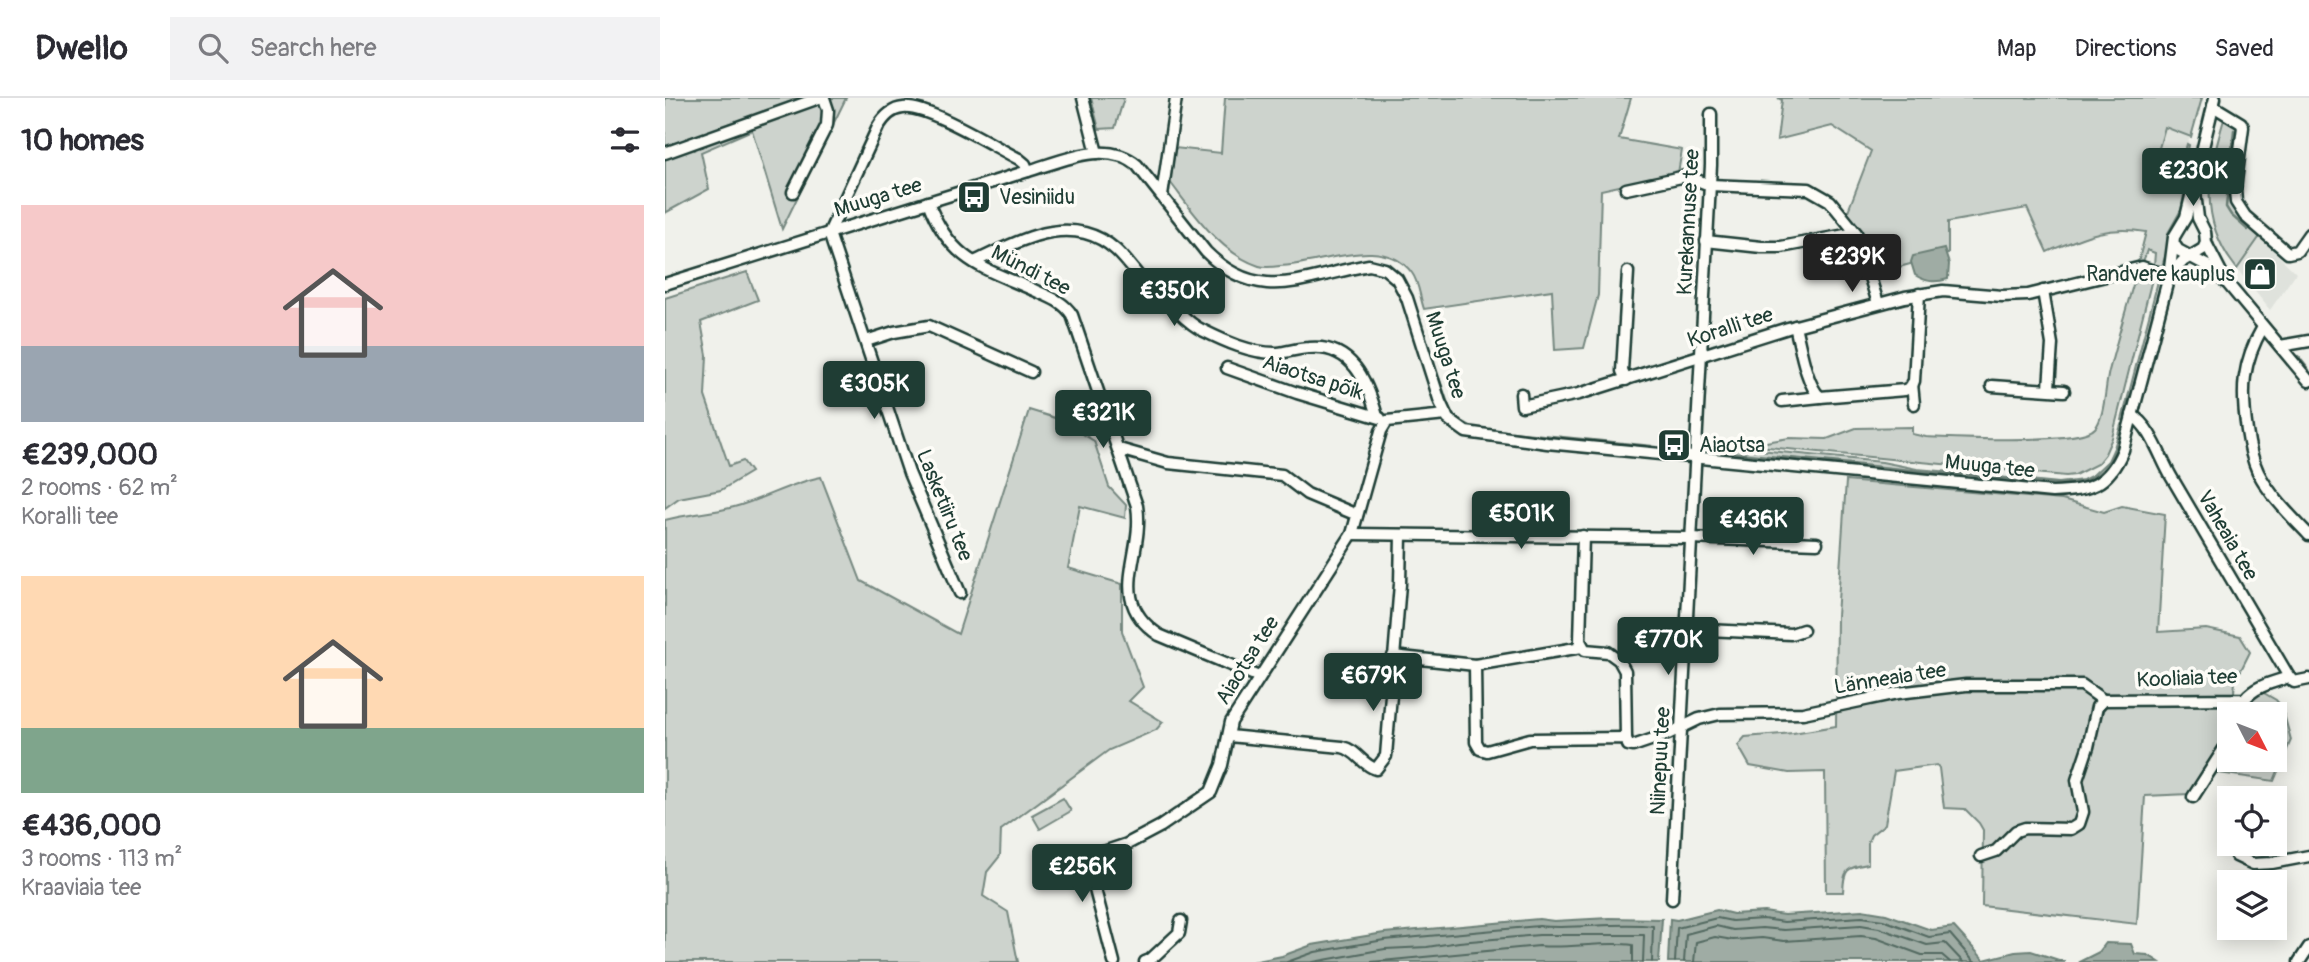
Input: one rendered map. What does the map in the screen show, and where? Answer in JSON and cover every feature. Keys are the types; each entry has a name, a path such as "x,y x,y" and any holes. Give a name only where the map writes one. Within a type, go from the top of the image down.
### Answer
{"street":[{"path":"665,153 822,98 828,110 827,125 793,192"},
{"path":"1083,98 1097,153"},
{"path":"1162,196 1176,98"},
{"path":"2228,284 2206,265 2183,254 2174,244 2173,237 2181,225 2194,186 2214,102 2243,127 2235,189 2236,202 2241,212 2288,253 2297,251 2309,234"},
{"path":"829,233 878,127 883,119 899,108 920,109 953,125 1019,159 1028,171"},
{"name":"Kurekannuse tee","path":"1696,458 1711,114"},
{"name":"Muuga tee","path":"665,284 1028,171 1107,152 1129,158 1145,173 1217,262 1248,281 1270,284 1369,265 1391,272 1407,298 1445,415 1459,429 1474,435 2052,492 2073,491 2101,482 2114,468 2123,450 2169,276 2174,244"},
{"path":"1626,189 1678,176 1686,176 1710,185 1809,189 1830,201 1856,233 1878,303"},
{"path":"2194,186 2201,228"},
{"name":"Mündi tee","path":"928,202 935,220 958,252 1069,309 1137,506 1139,519 1129,596 1148,628 1259,677"},
{"path":"2181,225 2188,223 2205,232 2212,258 2228,284 2309,380"},
{"path":"974,262 1035,236 1061,230 1087,234 1112,246 1130,263 1149,290 1164,299 1198,329 1248,350 1277,353 1310,347 1345,355 1363,377 1377,416"},
{"name":"Lasketiiru tee","path":"829,233 909,473 960,593"},
{"path":"1706,241 1781,247 1856,233"},
{"path":"2169,276 2190,256 2203,249 2206,243"},
{"name":"Koralli tee","path":"1521,394 1522,406 1568,397 1795,326 1919,294 1943,291 2002,296 2028,295 2142,267 2169,276"},
{"path":"1626,380 1622,371 1628,272"},
{"path":"2043,291 2052,344 2049,388"},
{"path":"1915,404 1912,384 1919,294"},
{"path":"866,341 894,332 929,326 1031,372"},
{"path":"1795,326 1808,374 1820,397"},
{"path":"2263,327 2246,364 2242,386 2250,448 2259,473 2269,489 2309,535"},
{"path":"2280,346 2309,341"},
{"name":"Aiaotsa põik","path":"1227,368 1387,421"},
{"path":"1782,401 1905,390 1912,384"},
{"path":"1992,386 2064,391"},
{"path":"1387,421 1445,415"},
{"name":"Vaheaia tee","path":"2132,415 2146,428 2169,472 2290,677"},
{"name":"Aiaotsa tee","path":"1114,962 1087,859 1127,844 1161,826 1211,792 1217,781 1231,722 1352,534 1381,431 1387,421"},
{"path":"1119,449 1168,463 1282,475 1307,494 1357,515"},
{"name":"Niinepuu tee","path":"1672,899 1696,458"},
{"path":"1352,534 1690,538 1817,543"},
{"path":"1229,736 1352,749 1369,766 1376,769 1386,756 1400,584 1401,535"},
{"path":"1475,665 1476,742 1480,749 1487,751 1530,739 1626,738 1625,671 1619,660 1608,652 1585,650 1580,642 1583,536"},
{"path":"1685,629 1791,634 1803,630"},
{"path":"1393,656 1475,665 1582,647"},
{"name":"Kooliaia tee","path":"2103,700 2245,699 2262,686 2290,677 2294,682 2309,679"},
{"name":"Länneaia tee","path":"1626,738 1628,745 1633,746 1668,734 1699,719 1720,715 1803,713 1898,694 1966,685 2082,685 2103,700"},
{"path":"1981,856 1996,851 2016,831 2025,828 2071,829 2079,824 2083,811 2077,779 2097,707 2103,700"},
{"path":"2193,797 2217,759"},
{"path":"2236,856 2253,864 2309,856"},
{"path":"1145,962 1179,933 1181,921"},
{"path":"2299,962 2309,947"}],"shaded area":[{"path":"665,98 846,98 782,229 752,130 701,152 709,189 665,213"},
{"path":"1091,98 1124,98 1115,128 1099,129"},
{"path":"1225,98 1631,98 1619,139 1682,150 1678,173 1601,190 1598,295 1584,348 1555,350 1552,290 1424,309 1412,273 1400,261 1385,255 1351,254 1266,267 1232,252 1198,219 1170,182 1175,148 1221,153"},
{"path":"1778,98 2202,98 2191,137 2165,127 2153,169 2178,176 2187,144 2189,145 2182,181 2184,195 2181,210 2168,233 2167,251 2162,266 2154,265 2155,253 2147,250 2143,262 2138,263 2146,232 2131,230 2106,231 2083,237 2047,252 2027,208 1948,222 1948,254 1869,275 1848,211 1871,151 1832,126 1777,140 1782,100"},
{"path":"2225,116 2236,123 2239,129 2232,186 2261,235 2237,269 2224,250 2211,214 2211,176"},
{"path":"2165,127 2190,136 2178,176 2153,169"},
{"path":"2259,237 2296,273 2270,310 2237,269"},
{"path":"2145,270 2153,275 2112,438 2097,464 2075,475 1748,445 1789,438 1827,439 1856,428 1912,427 1912,434 1926,437 1988,439 2043,439 2085,433 2095,428 2101,417 2109,371 2135,278 2139,272"},
{"path":"747,272 758,300 701,322 707,355 705,396 729,466 743,461 751,472 721,490 679,498 665,508 665,298"},
{"path":"2159,277 2161,281 2126,421 2122,420"},
{"path":"1029,410 1058,419 1094,441 1109,487 1126,505 1125,518 1080,506 1068,568 1122,584 1122,631 1143,687 1129,701 1163,722 1156,730 1109,750 1001,830 1000,856 987,872 983,896 1008,912 1018,962 665,962 665,520 734,507 821,477 861,581 958,634"},
{"path":"2123,424 2125,426 2118,447 2110,463 2089,482 2060,487 1967,478 1967,474 2059,483 2083,480 2108,461"},
{"path":"1711,447 1882,462 1917,469 1962,473 1962,476 1958,478 1706,455 1706,449"},
{"path":"1846,481 2062,500 2104,512 2122,506 2165,514 2158,632 2206,629 2240,636 2250,652 2235,682 2234,692 2237,697 2262,692 2278,702 2217,702 2217,772 2278,772 2274,781 2205,771 2190,794 2145,796 2137,924 1982,906 1983,830 1965,809 1944,808 1937,765 1894,771 1885,824 1871,835 1868,842 1868,864 1848,871 1844,878 1843,892 1826,892 1825,772 1789,773 1750,766 1738,745 1745,737 1836,726 1837,616"},
{"path":"2287,725 2291,740 2287,750"},
{"path":"1063,798 1071,811 1040,829 1032,815"}],"water":[{"path":"1944,249 1949,264 1948,279 1931,281 1915,275 1911,262 1913,256"},
{"path":"1717,910 1733,914 1764,912 1784,915 1862,910 1886,914 1931,930 1954,927 1984,960 2031,951 2065,962 1668,962 1670,919 1677,920"},
{"path":"1539,919 1554,921 1662,919 1659,962 1252,962 1282,956 1312,945 1384,933"},
{"path":"2106,943 2131,944 2135,954 2148,955 2159,962 2079,962 2099,952"}],"waterway":[{"path":"2234,130 2226,207 2248,230"},
{"path":"2201,201 2206,158"},
{"path":"2204,219 2211,232 2215,251"},
{"path":"2298,356 2309,370"},
{"path":"2138,413 2151,365"},
{"path":"1439,378 1451,413"},
{"path":"2125,419 2129,398"},
{"path":"1456,418 1474,428 1505,431"},
{"path":"1969,475 2053,483 2082,481 2102,470 2117,445 2123,426"},
{"path":"1512,432 1651,446"},
{"path":"1708,450 1961,475"}],"place":[{"name":"Vesiniidu","path":"974,197"},
{"name":"Randvere kauplus","path":"2260,274"},
{"name":"Aiaotsa","path":"1674,445"}]}
